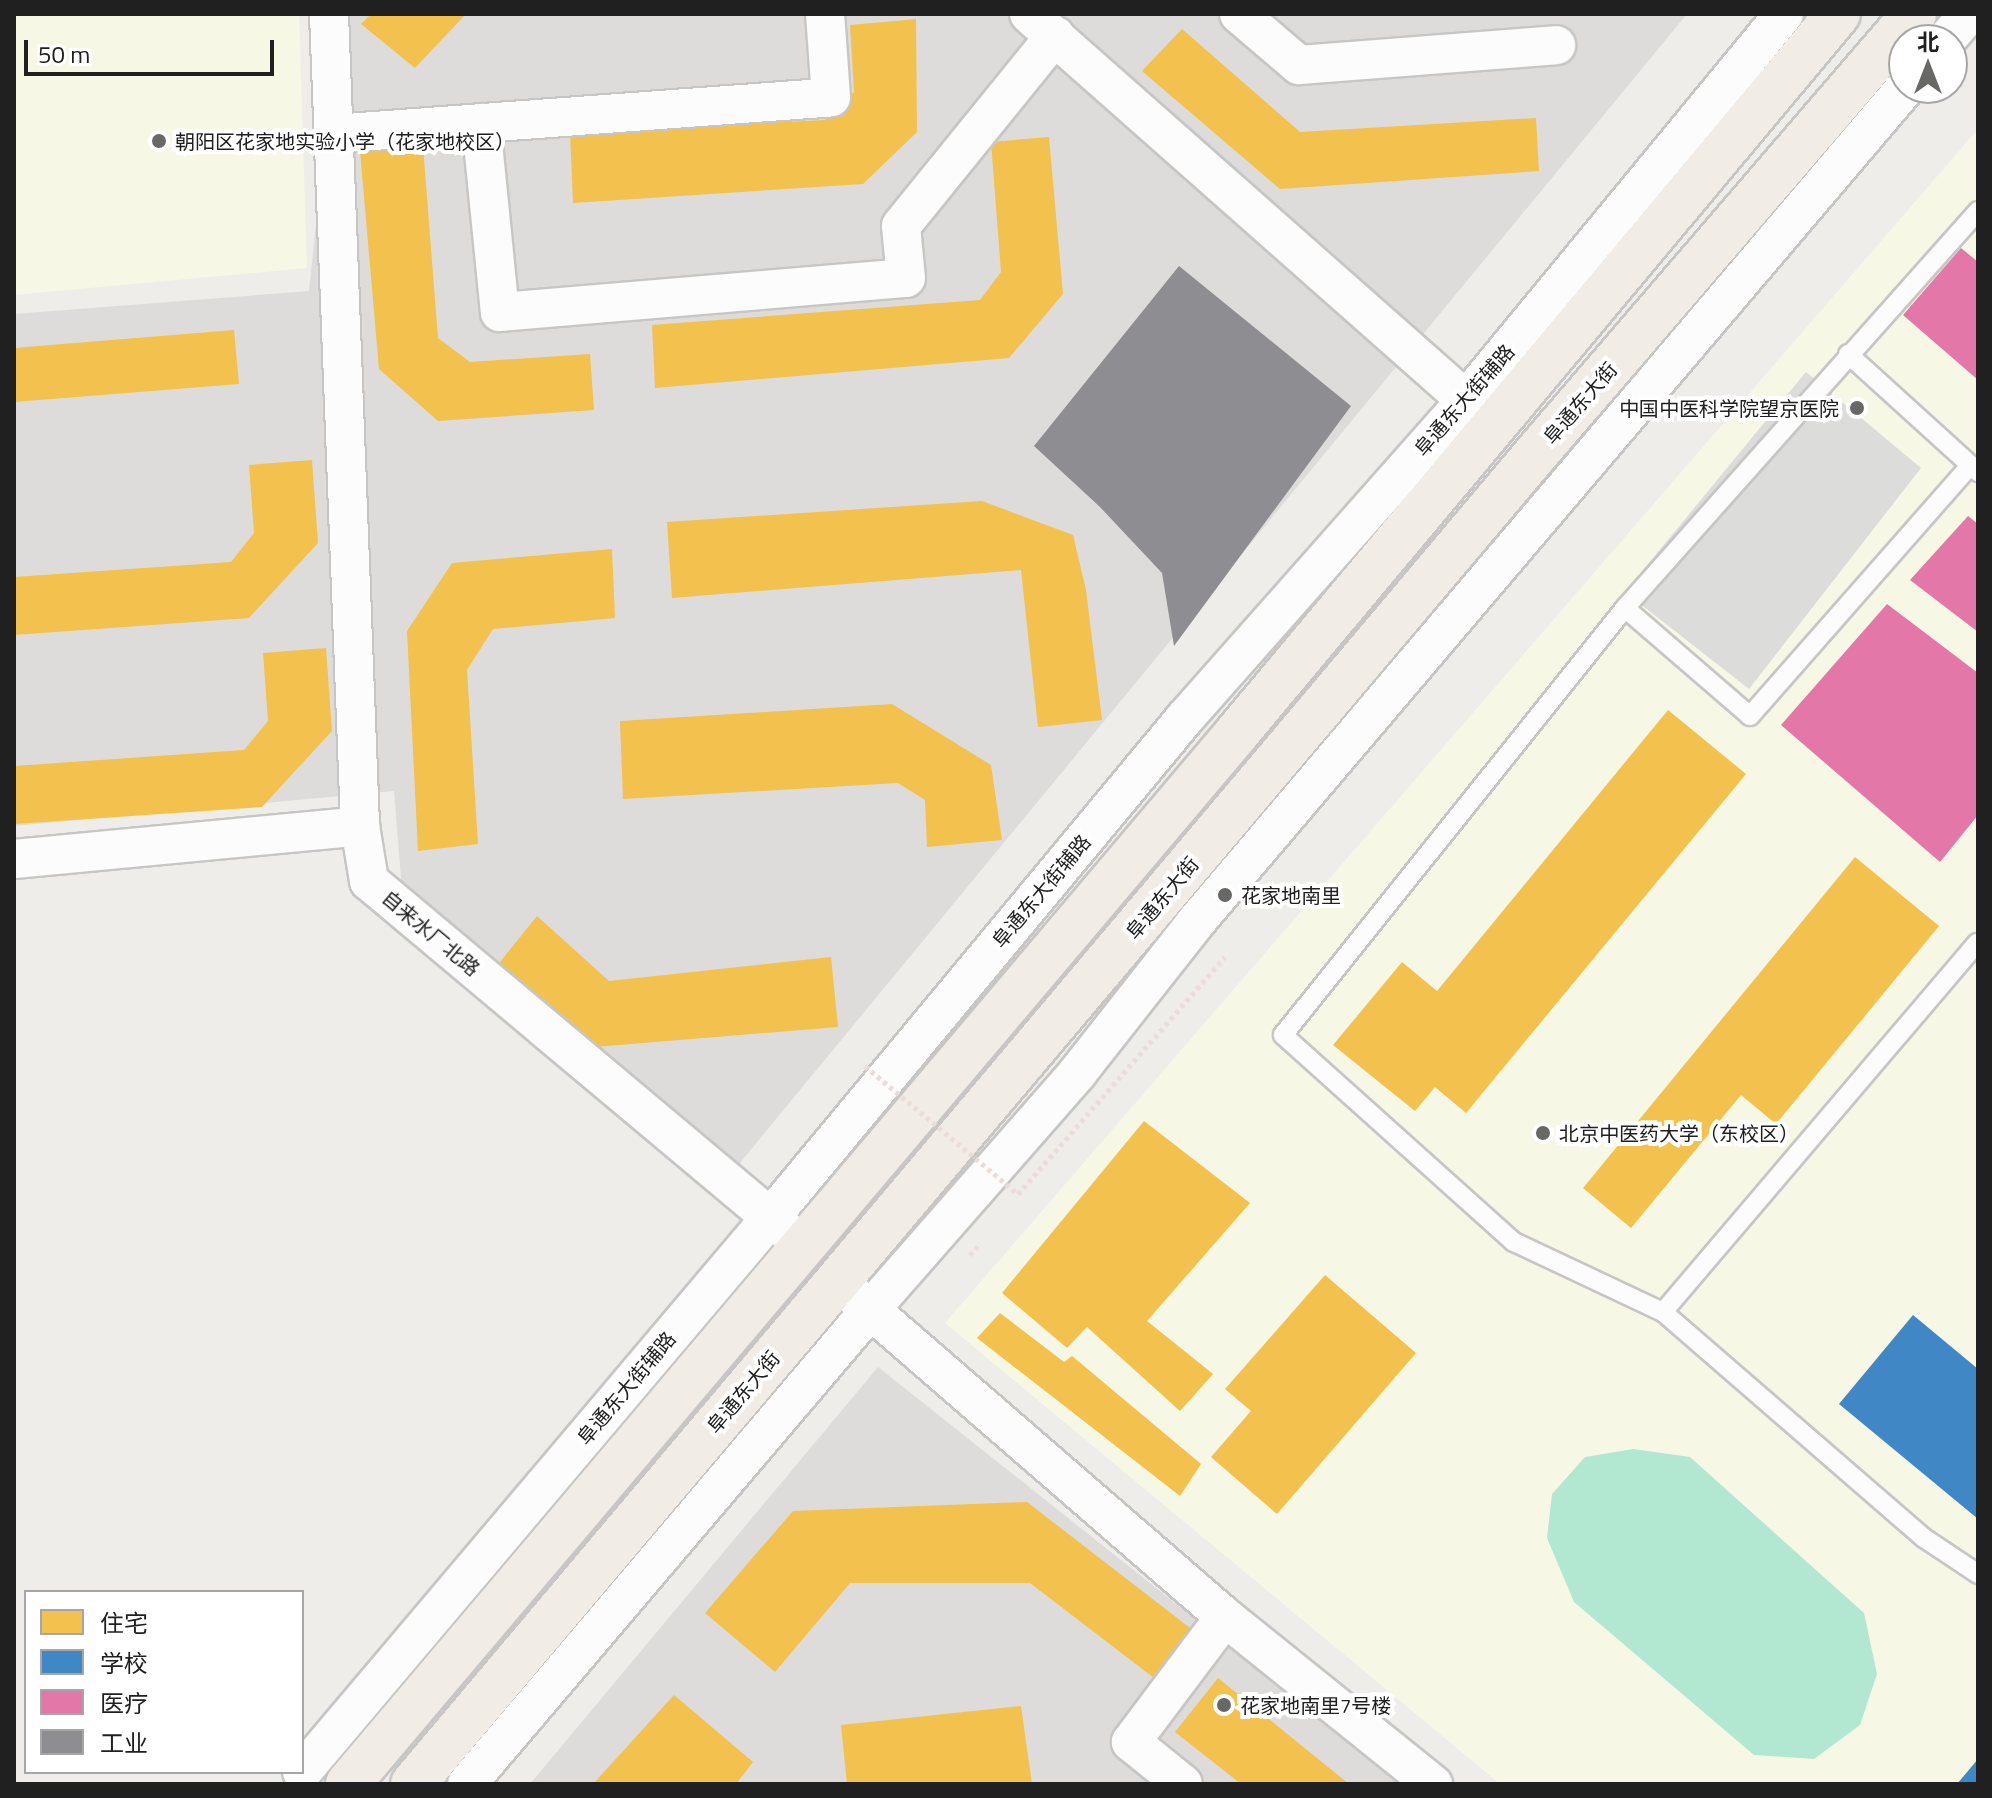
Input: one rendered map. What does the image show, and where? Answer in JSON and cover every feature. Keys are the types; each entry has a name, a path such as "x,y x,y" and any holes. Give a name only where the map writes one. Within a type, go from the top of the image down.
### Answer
{"main road":[{"path":"348,1784 802,1246 1482,410 1838,14"},
{"name":"阜通东大街","path":"413,1784 1540,449 1914,14"}],"street":[{"name":"自来水厂北路","path":"329,14 360,826 369,881 802,1246"},
{"path":"333,134 831,97 825,14"},
{"path":"1239,14 1299,65 1556,45"},
{"name":"阜通东大街辅路","path":"304,1770 771,1217 1185,718 1482,410 1784,14"},
{"path":"481,123 500,312 906,278 901,226 1042,25 1482,410"},
{"path":"467,1784 870,1310 1078,1072 1207,910 1891,104"},
{"path":"14,859 360,826"},
{"path":"837,1281 1225,1617 1433,1784"},
{"path":"1183,1784 1131,1742 1225,1617"}],"lane":[{"path":"1978,211 1625,608 1283,1035 1514,1242 1663,1312 1924,1538 1978,1574"},
{"path":"1625,608 1750,716 1974,469 1848,354"},
{"path":"1663,1312 1977,943"}],"path":[{"path":"865,1066 1018,1194 1225,957"}],"shaded area":[{"name":"朝阳区花家地实验小学（花家地校区）","path":"14,14 299,14 307,268 14,295"},
{"path":"338,14 1687,14 739,1164 402,891 394,791 14,826 14,314 309,291"},
{"name":"北京中医药大学（东校区）","path":"1978,129 1978,1784 1500,1784 945,1323"},
{"path":"1806,372 1921,468 1749,689 1625,592"},
{"path":"878,1367 1403,1784 530,1784"}],"green space":[{"path":"1633,1449 1690,1457 1864,1613 1877,1674 1860,1725 1814,1759 1754,1755 1574,1602 1547,1538 1552,1494 1585,1457"}],"building: 住宅":[{"path":"371,14 466,14 415,68 361,24"},
{"path":"916,19 917,132 863,184 573,203 570,132 825,120 854,92 850,25"},
{"path":"1182,29 1300,132 1536,118 1539,171 1280,189 1142,71"},
{"path":"1049,137 1063,294 1009,358 655,388 652,325 980,300 1001,272 991,142"},
{"path":"423,146 438,338 470,362 590,354 594,410 438,421 379,369 360,151"},
{"path":"234,330 239,384 14,402 14,348"},
{"path":"312,460 318,543 249,618 14,635 14,577 231,562 254,533 249,465"},
{"path":"982,501 1073,535 1086,590 1102,720 1038,727 1021,570 672,598 667,522"},
{"path":"612,549 615,618 493,629 467,670 478,844 418,851 407,631 452,563"},
{"path":"326,648 332,731 262,807 14,824 14,766 244,750 268,721 263,653"},
{"path":"892,704 991,765 1002,840 927,847 925,800 898,783 623,799 620,721"},
{"path":"1668,710 1746,774 1466,1113 1435,1087 1415,1111 1333,1045 1402,962 1437,991"},
{"path":"1855,857 1939,926 1776,1124 1741,1095 1631,1228 1583,1188"},
{"path":"537,916 609,981 831,957 838,1027 595,1047 496,967"},
{"path":"1144,1121 1250,1203 1147,1321 1213,1374 1180,1411 1087,1327 1067,1348 1002,1293"},
{"path":"1325,1275 1416,1353 1277,1514 1211,1457 1251,1411 1225,1389"},
{"path":"1000,1313 1064,1362 1072,1356 1201,1464 1180,1496 977,1338"},
{"path":"1027,1502 1194,1631 1154,1678 1030,1583 850,1583 775,1672 705,1613 793,1511"},
{"name":"花家地南里7号楼","path":"1218,1678 1349,1784 1241,1784 1175,1732"},
{"path":"674,1695 753,1762 736,1784 593,1784"},
{"path":"1021,1706 1032,1784 847,1784 841,1725"}],"building: 学校":[{"path":"1913,1315 1978,1369 1978,1519 1839,1404"},
{"path":"1978,1759 1978,1784 1957,1784"}],"building: 医疗":[{"path":"1961,248 1978,262 1978,380 1903,315"},
{"path":"1968,516 1978,524 1978,632 1910,580"},
{"path":"1887,604 1978,673 1978,815 1940,862 1781,725"}],"building: 工业":[{"path":"1179,266 1351,406 1174,646 1162,573 1100,507 1034,446"}],"place":[{"name":"朝阳区花家地实验小学（花家地校区）","path":"159,141"},
{"name":"中国中医科学院望京医院","path":"1857,408"},
{"name":"花家地南里","path":"1225,895"},
{"name":"北京中医药大学（东校区）","path":"1543,1133"},
{"name":"花家地南里7号楼","path":"1224,1705"}]}
